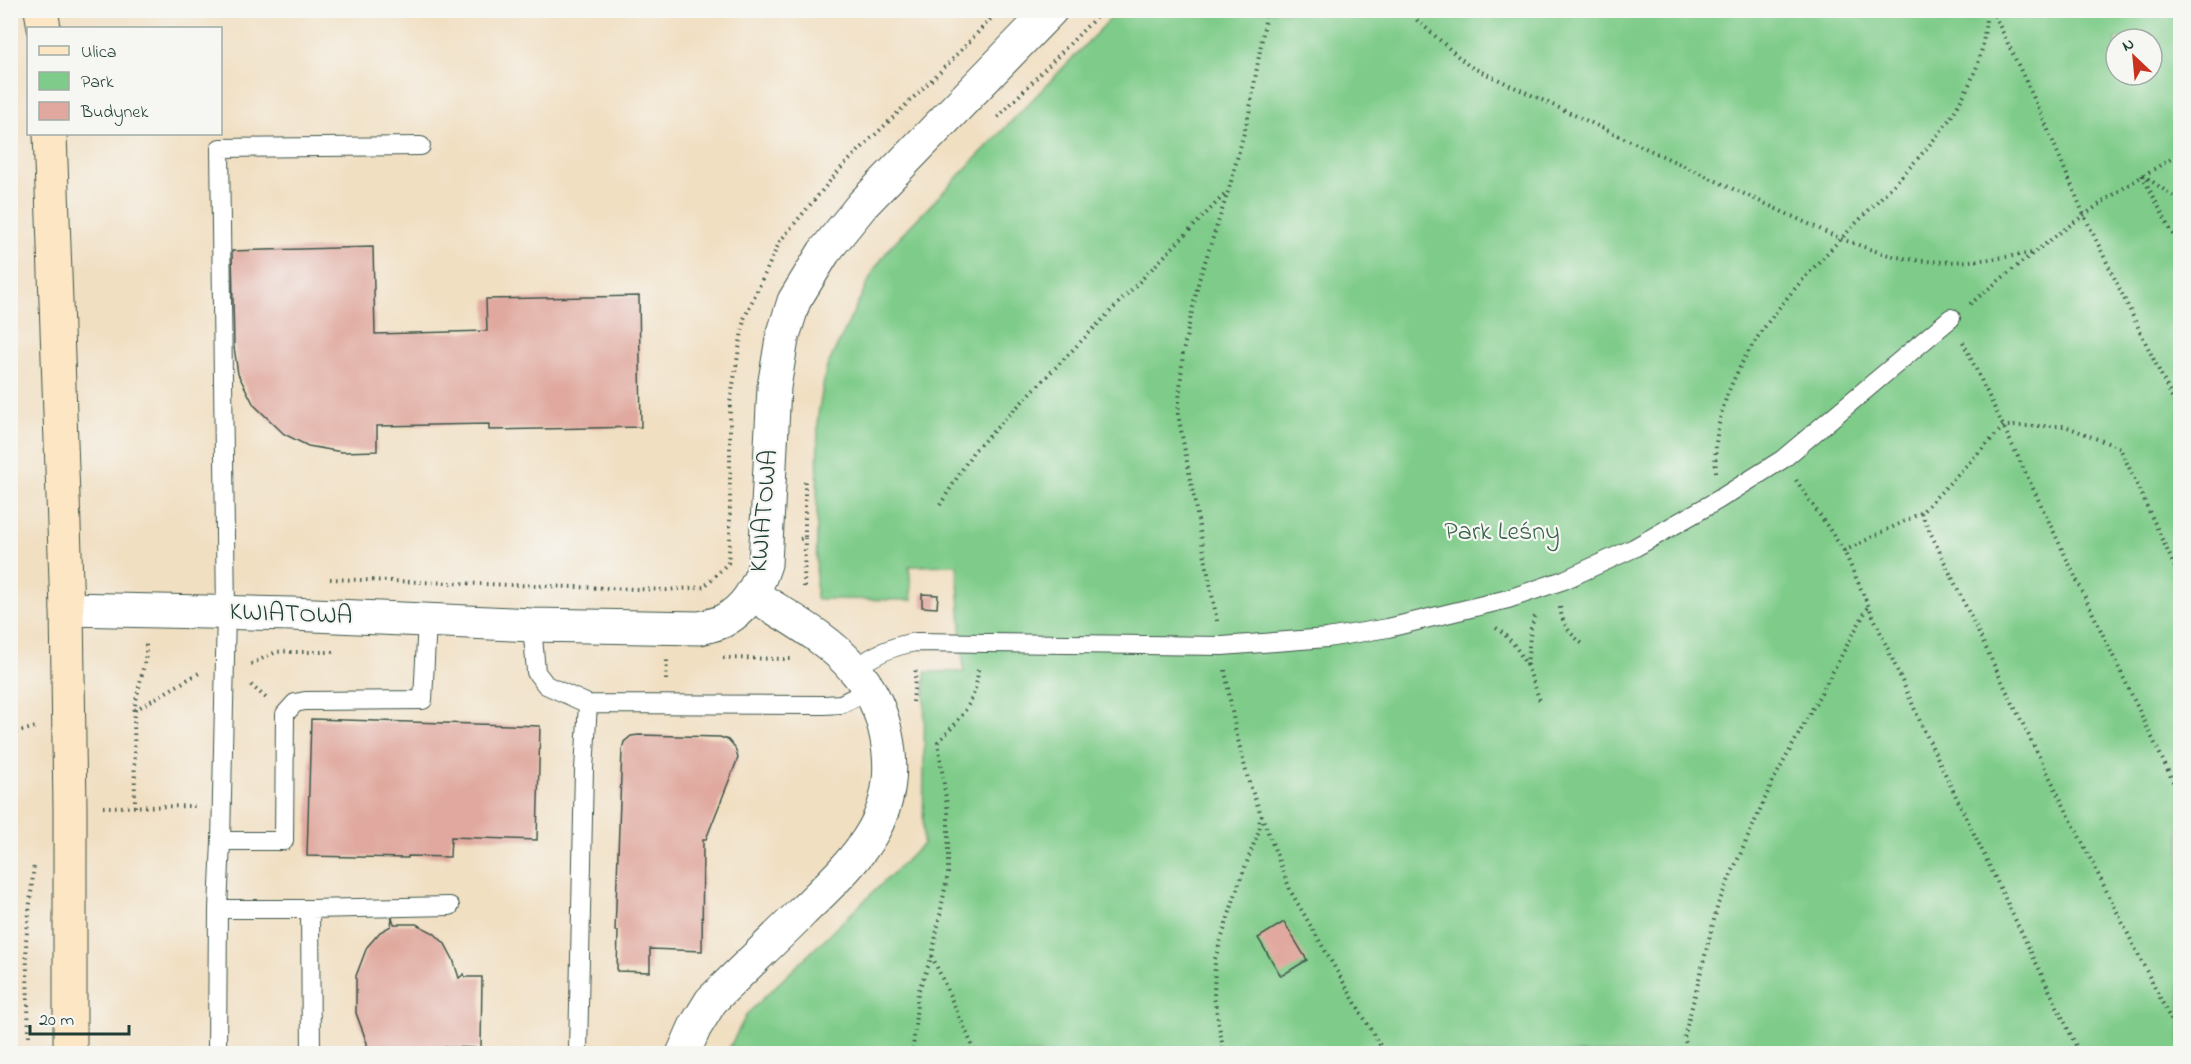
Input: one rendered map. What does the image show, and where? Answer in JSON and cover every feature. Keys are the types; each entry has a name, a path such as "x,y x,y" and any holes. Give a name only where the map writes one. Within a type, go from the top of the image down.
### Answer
{"main road":[{"path":"41,10 44,27"},
{"path":"50,135 67,609 70,1053"}],"street":[{"name":"KWIATOWA","path":"67,609 226,612 532,625 700,628 723,621 741,607 752,594 759,583 765,564 774,387 782,339 794,301 824,252 863,204 1051,10"},
{"path":"683,1053 711,1001 847,868 871,836 882,809 889,771 884,726 862,680 832,647 752,594"}],"lane":[{"path":"217,1053 218,909 226,612 220,148 421,146"},
{"path":"532,625 536,672 546,685 588,704 824,705 841,704 862,680 869,658 888,648 916,642 1221,646 1327,638 1388,628 1464,611 1544,587 1634,548 1718,500 1783,459 1952,318"},
{"path":"221,841 284,842 285,714 295,703 423,700 427,620"},
{"path":"578,1052 588,704"},
{"path":"218,909 450,906"},
{"path":"310,909 311,1053"}],"path":[{"path":"326,579 667,590 704,587 728,563 730,403 744,319 780,241 841,168 999,10"},
{"path":"997,118 1102,10"},
{"path":"1267,10 1249,114 1229,189 1197,291 1183,352 1178,414 1235,728 1260,814 1291,892 1384,1053"},
{"path":"1410,10 1417,20 1469,66 1841,239 1901,258 1945,263 1983,261 2033,253"},
{"path":"1718,500 1714,450 1725,403 1746,355 1785,300 1903,175 1951,116 1979,61 1987,10"},
{"path":"1992,10 2040,111 2084,215 2181,414"},
{"path":"2181,154 2142,175 2084,215 1952,318 2181,795"},
{"path":"2142,175 2181,201"},
{"path":"2142,175 2181,248"},
{"path":"940,505 973,452 1229,189"},
{"path":"1844,551 1922,513 2004,426 2065,426 2120,448 2181,578"},
{"path":"1783,459 1844,551 1923,730 2079,1052 2070,1053"},
{"path":"805,592 806,469"},
{"path":"1922,513 2007,692 2181,1038"},
{"path":"730,540 805,538"},
{"path":"1564,580 1559,599 1561,617 1566,627 1584,645"},
{"path":"1527,666 1531,628 1544,587"},
{"path":"1690,1053 1684,1038 1718,904 1772,783 1869,605"},
{"path":"1464,611 1488,623 1517,647 1540,700"},
{"path":"135,807 134,710 146,655 145,612"},
{"path":"909,1053 913,1049 918,992 932,956 948,873 948,813 938,742 962,719 978,686 979,642"},
{"path":"246,681 285,714"},
{"path":"1224,1053 1214,997 1215,959 1239,883 1259,830 1260,814"},
{"path":"932,956 976,1053"}],"green space":[{"name":"Park Leśny","path":"1118,11 2180,11 2180,1053 726,1054 747,1014 923,844 925,672 964,672 957,565 909,566 912,600 816,599 818,415 826,369 874,270 891,246"}],"building":[{"path":"373,247 375,334 487,331 486,299 639,296 641,427 489,430 489,424 377,426 377,451 342,452 308,446 284,434 254,405 238,374 234,347 232,251"},
{"path":"922,594 938,595 937,608 922,607"},
{"path":"311,719 540,726 537,840 451,837 450,857 307,856"},
{"path":"631,736 720,737 728,740 735,748 738,758 706,839 703,839 702,951 650,949 650,972 617,971 618,931 615,931 622,750 624,742"},
{"path":"392,917 394,924 416,924 434,933 445,944 459,978 464,974 465,977 482,977 481,1048 445,1047 445,1054 367,1054 367,1043 356,1013 356,976 367,947 380,932 391,926"},
{"path":"1284,922 1307,960 1281,976 1258,938"}]}
